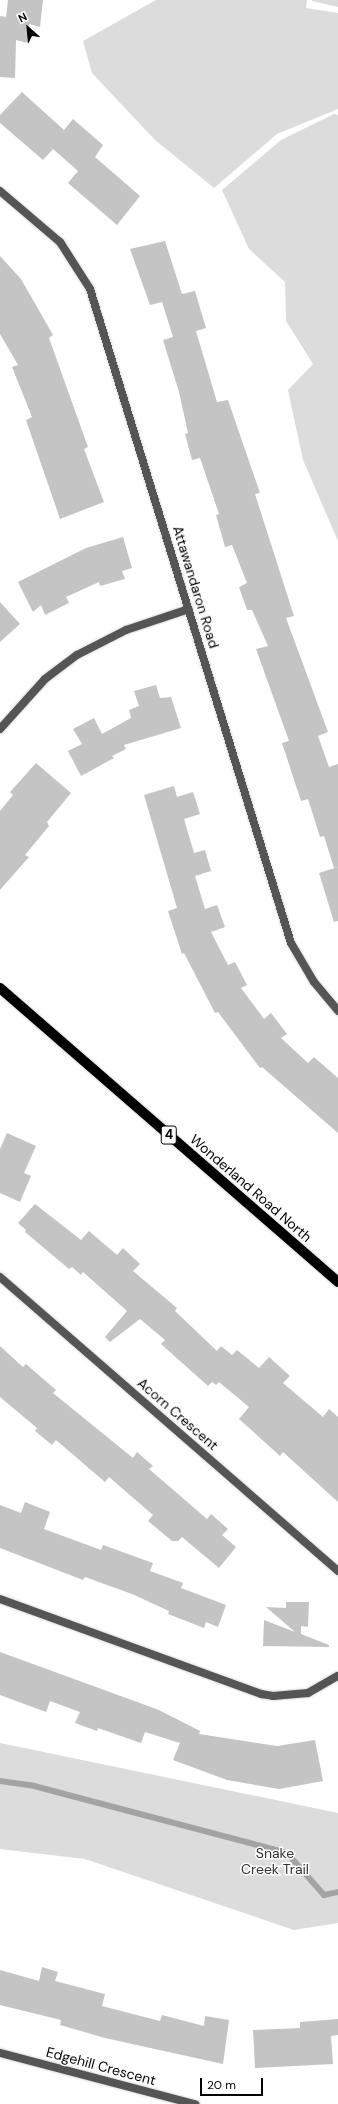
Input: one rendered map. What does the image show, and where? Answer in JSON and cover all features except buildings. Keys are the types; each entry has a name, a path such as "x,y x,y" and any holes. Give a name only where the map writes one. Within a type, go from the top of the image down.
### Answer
{"main road":[{"name":"Wonderland Road North","path":"0,988 338,1282"}],"street":[{"name":"Attawandaron Road","path":"0,191 60,242 90,289 190,609 291,943 314,982 338,1011"},
{"path":"1,726 45,679 77,655 126,630 190,609"},
{"name":"Acorn Crescent","path":"0,1277 338,1571"},
{"path":"0,1599 261,1694 273,1696 308,1693 338,1676"},
{"name":"Edgehill Crescent","path":"0,2053 195,2104"}],"green space":[{"path":"156,0 307,0 306,8 338,13 338,109 277,134 214,188 155,140 92,73 83,41"},
{"path":"338,0 338,7 312,1"},
{"path":"334,114 338,115 338,541 303,460 288,390 313,364 286,321 285,282 249,249 222,190 281,140"},
{"name":"Snake Creek Trail","path":"0,1743 338,1813 338,1923 294,1930 85,1859 0,1849"}],"waterway":[{"path":"0,1781 34,1786 287,1853 324,1895 338,1892"}]}
